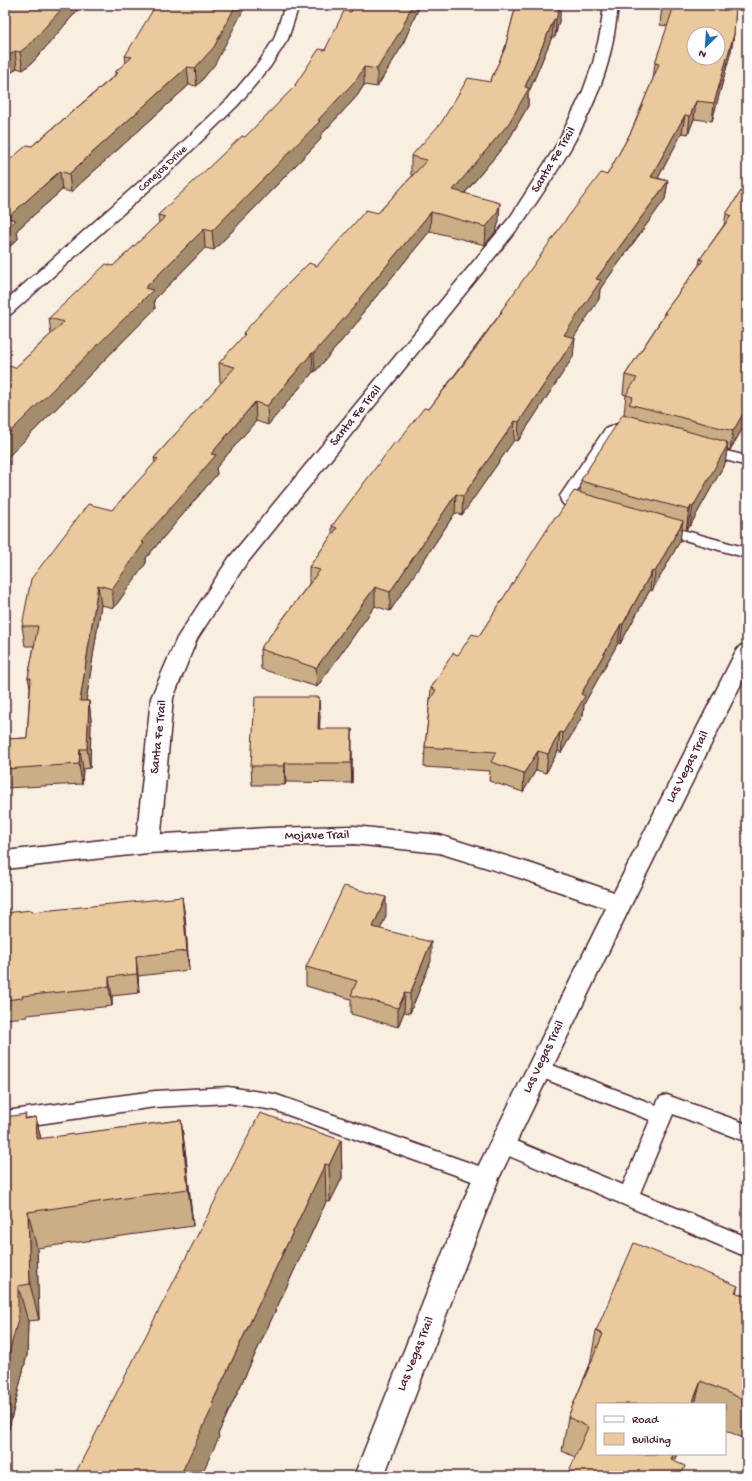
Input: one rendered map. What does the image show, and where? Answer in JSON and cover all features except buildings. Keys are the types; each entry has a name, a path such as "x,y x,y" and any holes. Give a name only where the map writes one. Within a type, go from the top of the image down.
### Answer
{"street":[{"name":"Conejos Drive","path":"5,310 170,163 233,102 265,64 281,39 292,5"},
{"name":"Santa Fe Trail","path":"148,844 162,698 187,638 236,563 517,219 549,172 577,122 603,57 609,28 611,5"},
{"name":"Las Vegas Trail","path":"369,1476 486,1177 620,903 747,651"},
{"name":"Mojave Trail","path":"5,860 148,844 268,837 354,835 439,844 620,903"}],"lane":[{"path":"599,512 570,503 567,496 610,432 615,428 620,427 643,433"},
{"path":"688,446 747,462"},
{"path":"645,525 747,553"},
{"path":"539,1068 662,1116"},
{"path":"5,1120 155,1099 228,1095 274,1102 486,1177"},
{"path":"628,1197 667,1103 747,1133"},
{"path":"502,1144 747,1247"}]}
